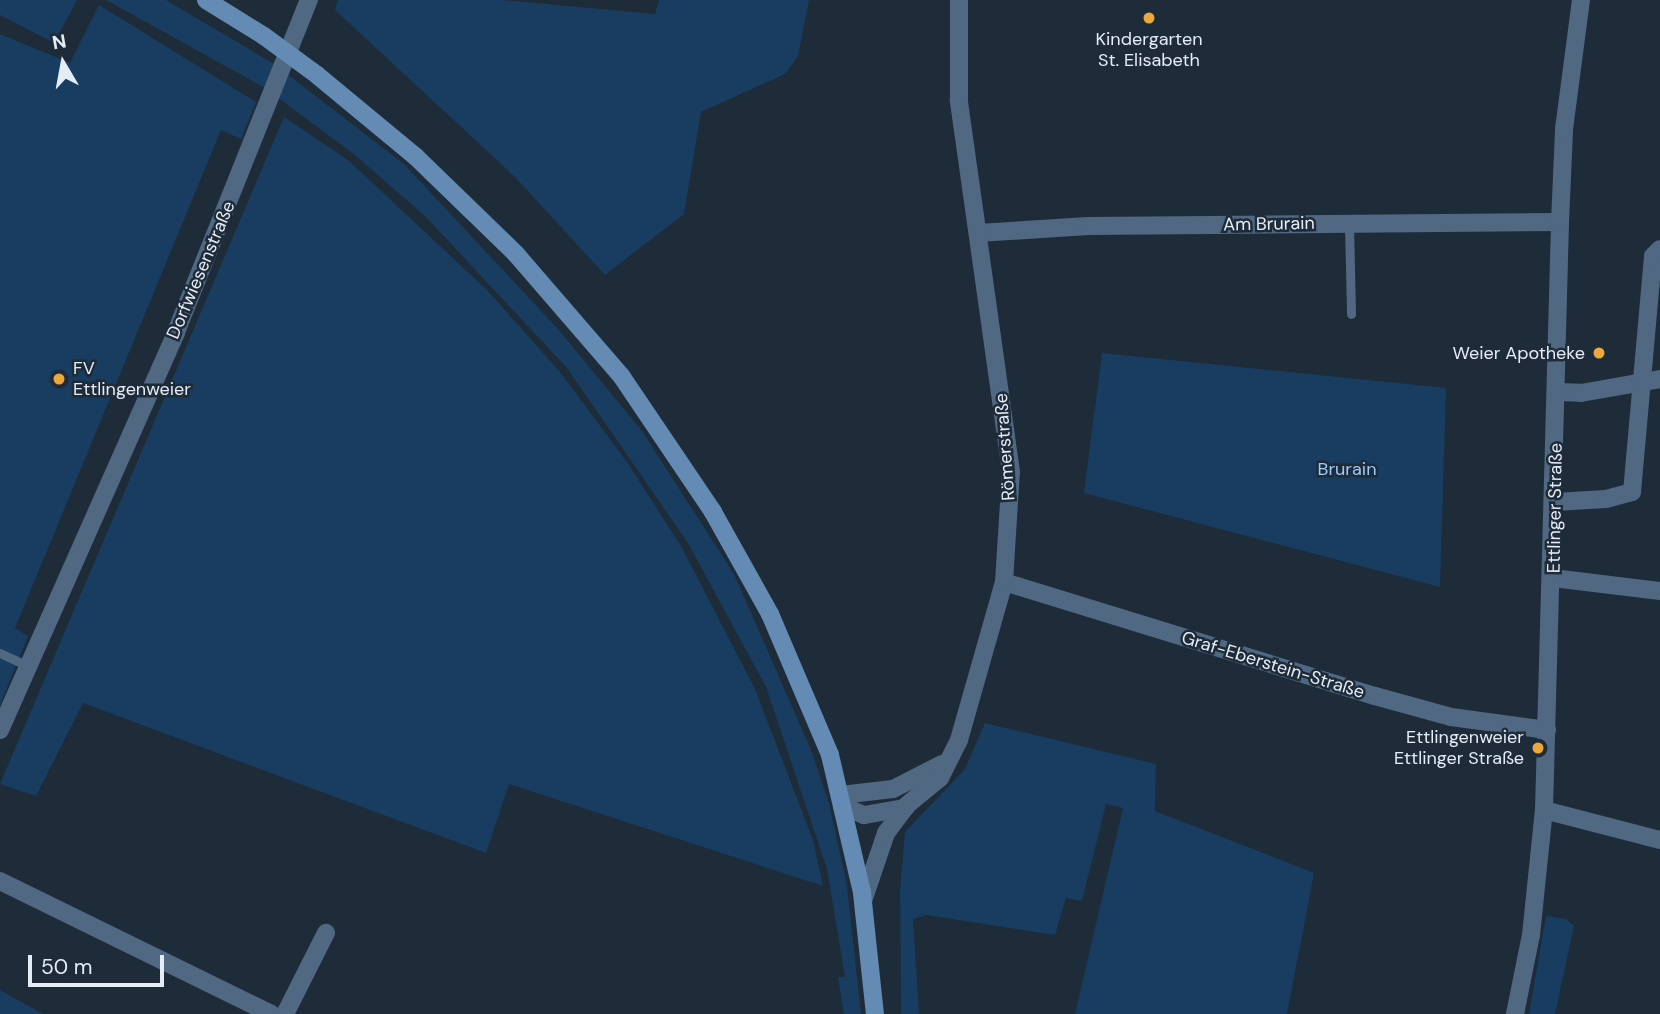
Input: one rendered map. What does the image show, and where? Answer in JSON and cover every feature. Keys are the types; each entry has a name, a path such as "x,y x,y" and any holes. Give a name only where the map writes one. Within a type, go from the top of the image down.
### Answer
{"main road":[{"name":"Römerstraße","path":"206,0 264,36 317,75 450,189 583,329 690,474 767,608 808,697 843,801 863,901 875,1014"}],"street":[{"name":"Dorfwiesenstraße","path":"0,730 176,332 309,0"},
{"name":"Römerstraße","path":"863,901 886,833 905,808 940,778 952,754 978,682 1004,582 1011,472 958,100 959,0"},
{"name":"Ettlinger Straße","path":"1515,1014 1535,912 1544,810 1553,578 1564,129 1580,0"},
{"name":"Am Brurain","path":"978,233 1088,226 1560,222"},
{"path":"1555,502 1606,499 1632,492 1653,256 1660,249"},
{"path":"1558,392 1581,393 1660,379"},
{"path":"1553,578 1660,591"},
{"name":"Graf-Eberstein-Straße","path":"1004,582 1387,700 1451,717 1546,730"},
{"path":"843,801 911,784 952,754"},
{"path":"843,801 864,815 905,808"},
{"path":"1544,810 1660,841"},
{"path":"0,881 271,1014"},
{"path":"285,1014 326,933"}],"lane":[{"path":"1349,223 1351,314"},
{"path":"0,653 28,666"}],"green space":[{"path":"0,0 77,0 54,43 0,15"},
{"path":"106,0 166,0 274,64 404,164 558,329 642,431 734,574 811,750 829,803 847,886 861,1014 844,1014 838,977 845,977 827,869 766,687 688,543 567,368 426,217 355,155 265,88"},
{"path":"338,0 503,0 655,14 659,0 809,0 798,56 785,74 701,112 684,214 605,275 515,177 335,10"},
{"name":"FV Ettlingenweier","path":"99,5 256,102 241,139 221,130 15,628 28,636 0,705 0,34 70,63"},
{"path":"284,117 348,160 487,290 560,372 627,462 681,546 755,689 813,840 823,886 509,784 486,853 83,703 36,796 0,784"},
{"name":"Brurain","path":"1102,353 1446,388 1440,587 1084,493"},
{"path":"985,723 1156,764 1155,811 1314,873 1287,1014 1075,1014 1123,808 1106,804 1082,901 1066,898 1055,935 927,915 913,919 919,1014 901,1014 900,892 905,832 965,769"},
{"path":"1546,916 1566,919 1574,926 1555,1014 1529,1014"},
{"path":"0,990 43,1014 0,1014"}],"place":[{"name":"Kindergarten St. Elisabeth","path":"1149,18"},
{"name":"Weier Apotheke","path":"1599,353"},
{"name":"FV Ettlingenweier","path":"59,379"},
{"name":"Ettlingenweier Ettlinger Straße","path":"1538,748"}]}
